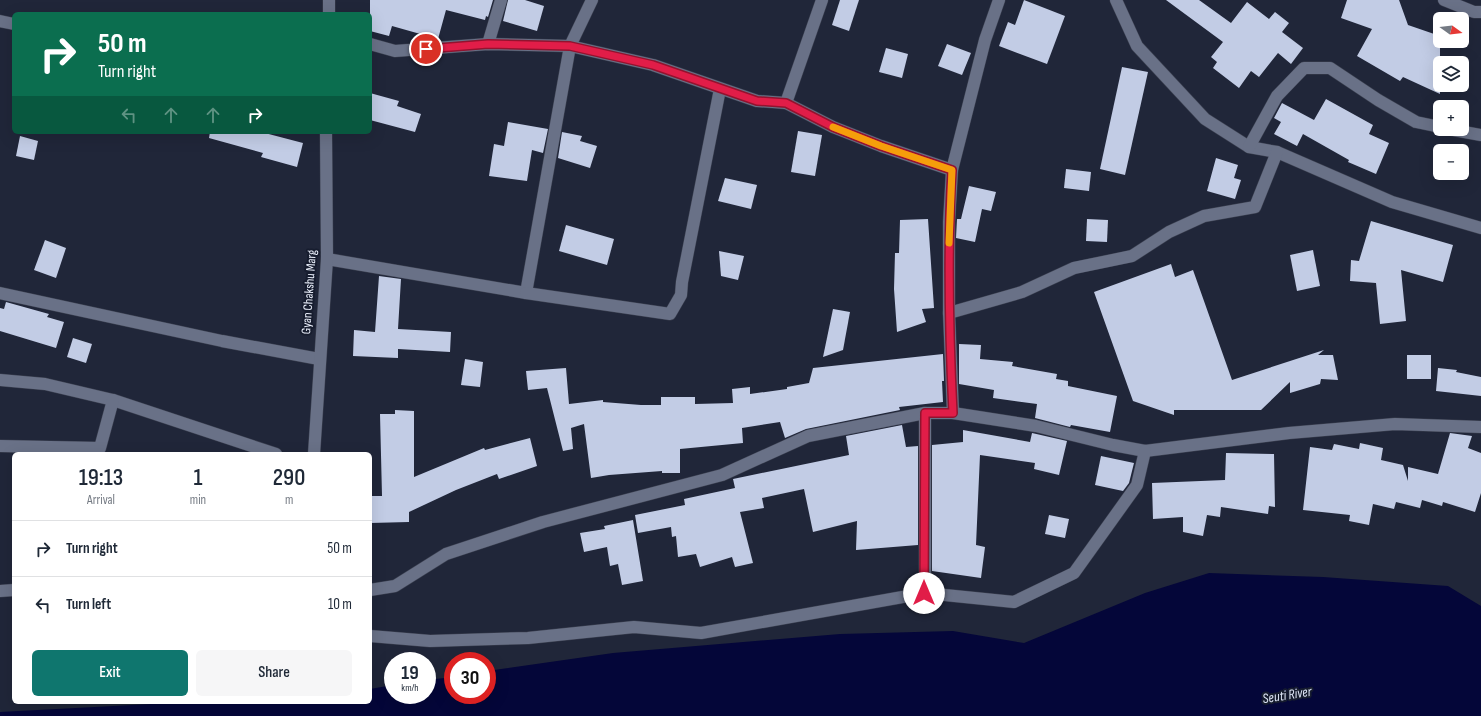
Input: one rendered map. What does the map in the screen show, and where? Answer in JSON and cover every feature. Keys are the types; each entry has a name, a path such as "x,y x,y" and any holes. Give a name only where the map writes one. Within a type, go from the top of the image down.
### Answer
{"street":[{"path":"329,0 329,12"},
{"path":"488,44 501,0"},
{"path":"526,293 570,46 592,0"},
{"path":"786,103 822,0"},
{"path":"953,413 949,313 949,222 952,170 985,40 999,0"},
{"path":"1116,0 1137,46 1205,119 1249,147 1277,152 1392,202 1481,228"},
{"path":"1444,0 1474,12 1481,12"},
{"path":"0,20 12,23"},
{"path":"372,45 395,51 488,44 570,46 653,65 757,101 786,103 833,127 881,146 952,170"},
{"path":"1249,147 1277,96 1304,68 1330,68 1378,100 1416,122 1433,126"},
{"path":"326,259 526,293 670,314 682,295 682,282 720,89"},
{"path":"1469,133 1481,135"},
{"name":"Gyan Chakshu Marg","path":"314,452 326,259 326,134"},
{"path":"949,313 1022,292 1074,268 1132,256 1169,232 1204,216 1255,207 1277,152"},
{"path":"0,293 222,341 319,359"},
{"path":"0,380 45,384 113,400 270,452"},
{"path":"0,446 100,448 113,400"},
{"path":"924,593 925,413"},
{"path":"372,590 395,586 446,554 543,522 722,475 808,436 925,413 953,413 1036,426 1113,445 1145,451 1289,433 1394,424 1481,427"},
{"path":"372,636 430,641 528,638 634,626 701,632 924,593 1014,602 1074,573 1137,485 1145,451"},
{"path":"0,591 12,590"}],"water":[{"name":"Seuti River","path":"1209,573 1323,577 1448,586 1481,606 1481,716 0,716 0,712 151,704 372,704 372,689 384,687 384,704 436,704 436,679 444,678 444,704 496,704 496,670 613,653 840,634 953,631 1024,643 1145,593"}],"building":[{"path":"370,0 493,0 488,17 486,16 485,20 446,10 438,39 392,26 389,36 372,32 372,12 370,12"},
{"path":"508,0 525,0 544,6 537,31 503,21"},
{"path":"840,0 859,0 849,31 832,25"},
{"path":"1024,0 1065,16 1047,64 999,46 1008,22 1015,25"},
{"path":"1166,0 1199,0 1231,23 1247,2 1269,19 1275,12 1289,23 1282,32 1303,48 1291,64 1278,53 1259,77 1251,71 1239,88 1213,68 1217,62 1211,57 1223,42"},
{"path":"1347,0 1399,0 1408,25 1433,34 1433,48 1440,48 1440,56 1433,56 1433,91 1403,77 1400,81 1357,56 1372,29 1341,18"},
{"path":"947,44 971,53 962,75 938,66"},
{"path":"886,48 908,54 902,78 879,72"},
{"path":"1122,67 1148,72 1125,175 1100,169"},
{"path":"372,94 399,101 397,106 421,114 415,132 372,121"},
{"path":"1326,99 1373,125 1369,134 1389,143 1376,174 1348,162 1349,160 1303,134 1297,146 1274,134 1281,122 1274,118 1282,103 1314,120"},
{"path":"508,122 548,129 543,153 532,150 527,181 489,176 494,144 504,146"},
{"path":"798,131 822,135 815,176 791,172"},
{"path":"562,132 582,136 580,141 597,146 590,168 558,158"},
{"path":"210,134 269,134 303,143 297,167 261,157 263,153 209,138"},
{"path":"20,136 38,141 34,160 16,156"},
{"path":"1216,158 1238,165 1234,178 1241,180 1235,199 1207,191"},
{"path":"1066,169 1091,172 1089,191 1064,188"},
{"path":"725,178 757,185 751,209 718,201"},
{"path":"969,186 996,192 991,211 982,209 975,242 956,238 957,219 961,219"},
{"path":"928,219 934,308 922,309 926,322 897,332 894,289 895,253 899,253 900,220"},
{"path":"1087,219 1108,220 1107,242 1086,241"},
{"path":"1371,221 1453,245 1443,282 1401,270 1406,321 1380,324 1376,283 1350,281 1351,260 1359,261"},
{"path":"566,225 614,239 607,265 559,251"},
{"path":"45,240 66,248 56,278 34,270"},
{"path":"1313,250 1320,286 1297,291 1290,255"},
{"path":"719,251 744,256 738,280 721,276"},
{"path":"1171,264 1175,277 1193,270 1232,380 1324,350 1318,355 1333,355 1338,380 1321,379 1320,384 1290,393 1290,382 1261,410 1174,410 1174,415 1133,401 1094,292"},
{"path":"379,276 401,279 398,329 451,332 450,352 398,349 398,358 353,356 354,330 375,332"},
{"path":"6,302 49,314 47,317 64,322 56,348 0,331 0,308 4,309"},
{"path":"833,309 850,312 843,350 823,357"},
{"path":"73,338 92,344 86,363 67,357"},
{"path":"959,344 981,345 980,359 1013,362 1012,366 1057,374 1056,379 1068,381 1068,386 1117,396 1110,432 1071,425 1070,427 1035,418 1037,404 993,398 994,390 959,384"},
{"path":"943,354 943,402 899,407 900,410 806,429 785,438 780,422 742,428 743,443 680,449 680,473 662,473 662,471 609,475 591,478 584,424 571,428 573,449 563,451 547,388 528,390 526,371 566,368 569,404 603,400 603,402 661,405 661,397 695,397 695,404 733,403 732,389 750,387 750,394 787,389 787,387 809,383 813,368"},
{"path":"1407,355 1431,355 1431,379 1407,379"},
{"path":"465,359 483,362 480,387 461,385"},
{"path":"1438,368 1457,370 1456,372 1481,377 1481,396 1436,391"},
{"path":"395,410 414,411 414,477 484,448 485,450 530,438 537,466 499,479 497,474 456,490 409,512 409,522 372,523 372,496 382,496 380,414 395,414"},
{"path":"902,425 906,447 918,446 918,545 856,550 857,521 813,532 804,489 762,498 764,508 740,512 753,563 735,567 732,557 700,567 696,554 678,557 676,536 672,537 671,527 638,533 635,515 685,505 684,499 735,488 733,479 849,455 846,436"},
{"path":"963,430 1030,442 1032,433 1067,441 1059,475 1034,469 1035,463 980,455 976,545 985,547 981,578 932,571 932,445 963,442"},
{"path":"1450,433 1472,436 1468,448 1481,453 1481,493 1475,512 1443,502 1442,506 1422,500 1420,508 1396,502 1394,509 1373,504 1369,525 1349,521 1350,515 1303,510 1310,447 1332,450 1334,444 1359,449 1360,443 1383,448 1381,460 1403,465 1408,481 1408,467 1438,474"},
{"path":"1226,453 1274,454 1275,507 1269,506 1268,514 1221,507 1220,517 1207,515 1203,536 1183,532 1183,517 1153,519 1152,483 1225,480"},
{"path":"1101,456 1134,463 1129,483 1123,491 1095,485"},
{"path":"1049,515 1069,519 1065,538 1045,534"},
{"path":"633,520 643,581 622,585 618,564 610,566 607,547 584,552 580,533 605,529 604,526"}],"slow traffic":[{"path":"833,127 881,146 952,170 949,243"}],"route":[{"path":"426,49 488,44 570,46 653,65 757,101 786,103 833,127 881,146 952,170 949,222 949,313 953,413 925,413 924,593"}]}
